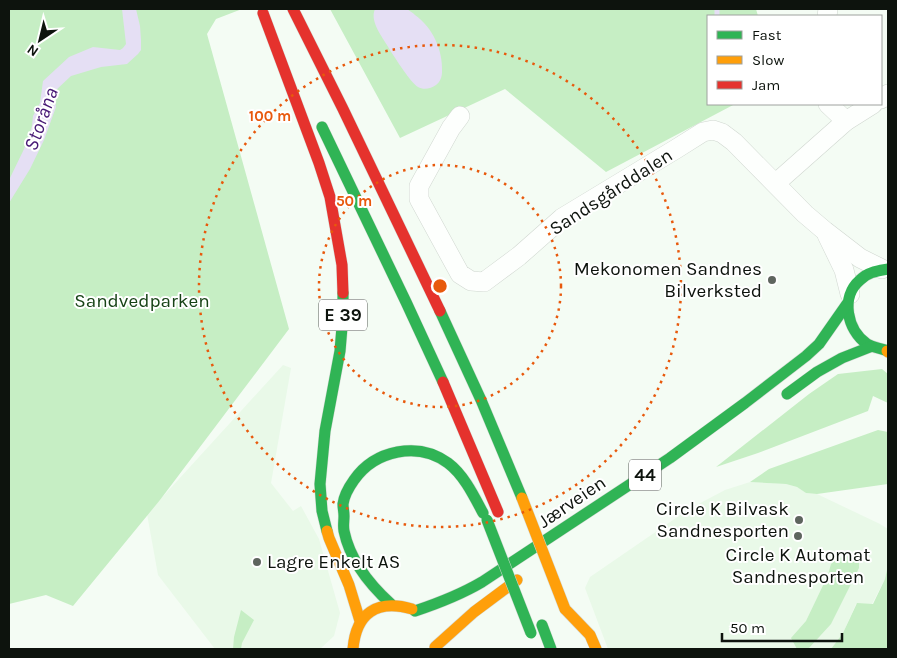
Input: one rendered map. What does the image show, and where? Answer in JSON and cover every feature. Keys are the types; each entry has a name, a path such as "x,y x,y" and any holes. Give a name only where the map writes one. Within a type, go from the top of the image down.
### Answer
{"main road":[{"path":"293,9 344,109 481,400 522,498 574,633"},
{"name":"E 39","path":"262,11 307,97"},
{"name":"E 39","path":"262,11 330,197 342,265 344,315 340,351 325,431 320,484 322,511 329,538 350,585 360,621"},
{"path":"316,114 456,409 500,516"},
{"name":"44","path":"848,299 855,285 862,278 871,272 885,269"},
{"path":"848,299 848,317 852,329 870,347 888,351"},
{"name":"Jærveien","path":"415,610 440,603 482,582 670,458 806,356 819,344 848,299"},
{"path":"779,400 816,372 842,358 870,347"},
{"path":"391,604 380,594 366,576 351,552 344,531 343,503 350,486 360,472 376,459 393,452 412,450 431,454 448,463 472,492 487,520 532,637"},
{"path":"512,547 528,576"},
{"name":"Jærveien","path":"434,648 458,624 492,597 528,576 558,554"},
{"path":"344,649 353,645 355,630 360,621 379,607 391,604"},
{"name":"44","path":"391,604 415,610 426,620"},
{"path":"565,609 590,635 596,649"},
{"path":"540,620 551,649"},
{"path":"432,633 434,648"}],"street":[{"path":"829,105 846,122"},
{"path":"776,183 846,122 872,105"},
{"name":"Sandsgårddalen","path":"460,116 451,128 419,186 419,199 460,274 472,281 484,282 519,256 562,218 703,132 713,130 722,133 734,142 805,214 825,231 860,258 885,269"},
{"name":"Sandsgårddalen","path":"825,231 844,270 848,299"}],"shaded area":[{"path":"283,365 291,368 271,483 293,511 301,506 319,539 340,613 334,636 320,649 215,649 158,575 147,514"},
{"path":"750,482 786,484 797,487 806,493 817,494 888,529 888,565 885,579 872,604 856,604 843,633 831,649 608,649 585,588 590,577 689,509 725,490"}],"green space":[{"name":"Sandvedparken","path":"9,9 242,9 216,19 207,34 289,329 160,500 73,606 46,595 9,604"},
{"path":"330,9 756,9 758,15 707,15 707,105 733,105 606,172 505,89 400,138"},
{"path":"882,369 888,374 888,403 873,396 868,411 716,467 809,394 838,374"},
{"path":"878,430 888,432 888,484 817,494 806,493 797,487 786,484 750,482 769,469"},
{"path":"853,555 859,560 859,568 831,624 809,648 797,649 791,638 806,621 828,575 831,564 838,558"},
{"path":"888,565 888,649 831,649 843,633 857,603 873,604 885,579"},
{"path":"241,610 254,620 242,643 241,649 233,649 234,637"}],"water":[{"name":"Storåna","path":"122,9 136,9 140,26 141,50 127,64 101,67 71,76 54,92 56,107 44,140 30,169 9,203 9,180 25,147 32,126 33,116 40,103 43,81 69,57 93,47 120,50 123,48 126,44"},
{"path":"375,9 406,9 427,26 436,40 441,56 442,76 436,85 422,89 411,81 378,30 374,19"}],"waterway":[{"path":"717,9 717,15"}],"traffic: fast":[{"path":"322,127 443,382"},
{"path":"885,350 869,345 860,338 851,322 848,304 854,287 863,277 873,272 888,269"},
{"path":"327,531 322,511 320,484 325,431 340,351 343,293"},
{"path":"415,611 466,591 482,582 670,458 806,356 819,344 847,304"},
{"path":"440,311 481,400 522,498"},
{"path":"787,394 817,372 842,358 870,347"},
{"path":"391,604 376,589 356,562 344,531 344,498 352,483 363,470 373,462 398,452 424,452 436,456 448,463 459,473 483,513"},
{"path":"487,520 531,633"},
{"path":"542,625 551,649"}],"traffic: slow":[{"path":"522,498 565,609"},
{"path":"327,531 349,585 360,621"},
{"path":"435,647 474,612 517,580"},
{"path":"353,649 359,626 371,612 388,606 412,609"},
{"path":"565,609 590,635 596,649"}],"traffic: jam":[{"path":"293,9 440,311"},
{"path":"263,13 330,197 342,265 343,293"},
{"path":"443,382 498,512"}],"place":[{"name":"Mekonomen Sandnes Bilverksted","path":"772,280"},
{"name":"Circle K Bilvask Sandnesporten","path":"799,520"},
{"name":"Circle K Automat Sandnesporten","path":"798,536"},
{"name":"Lagre Enkelt AS","path":"257,562"}]}
